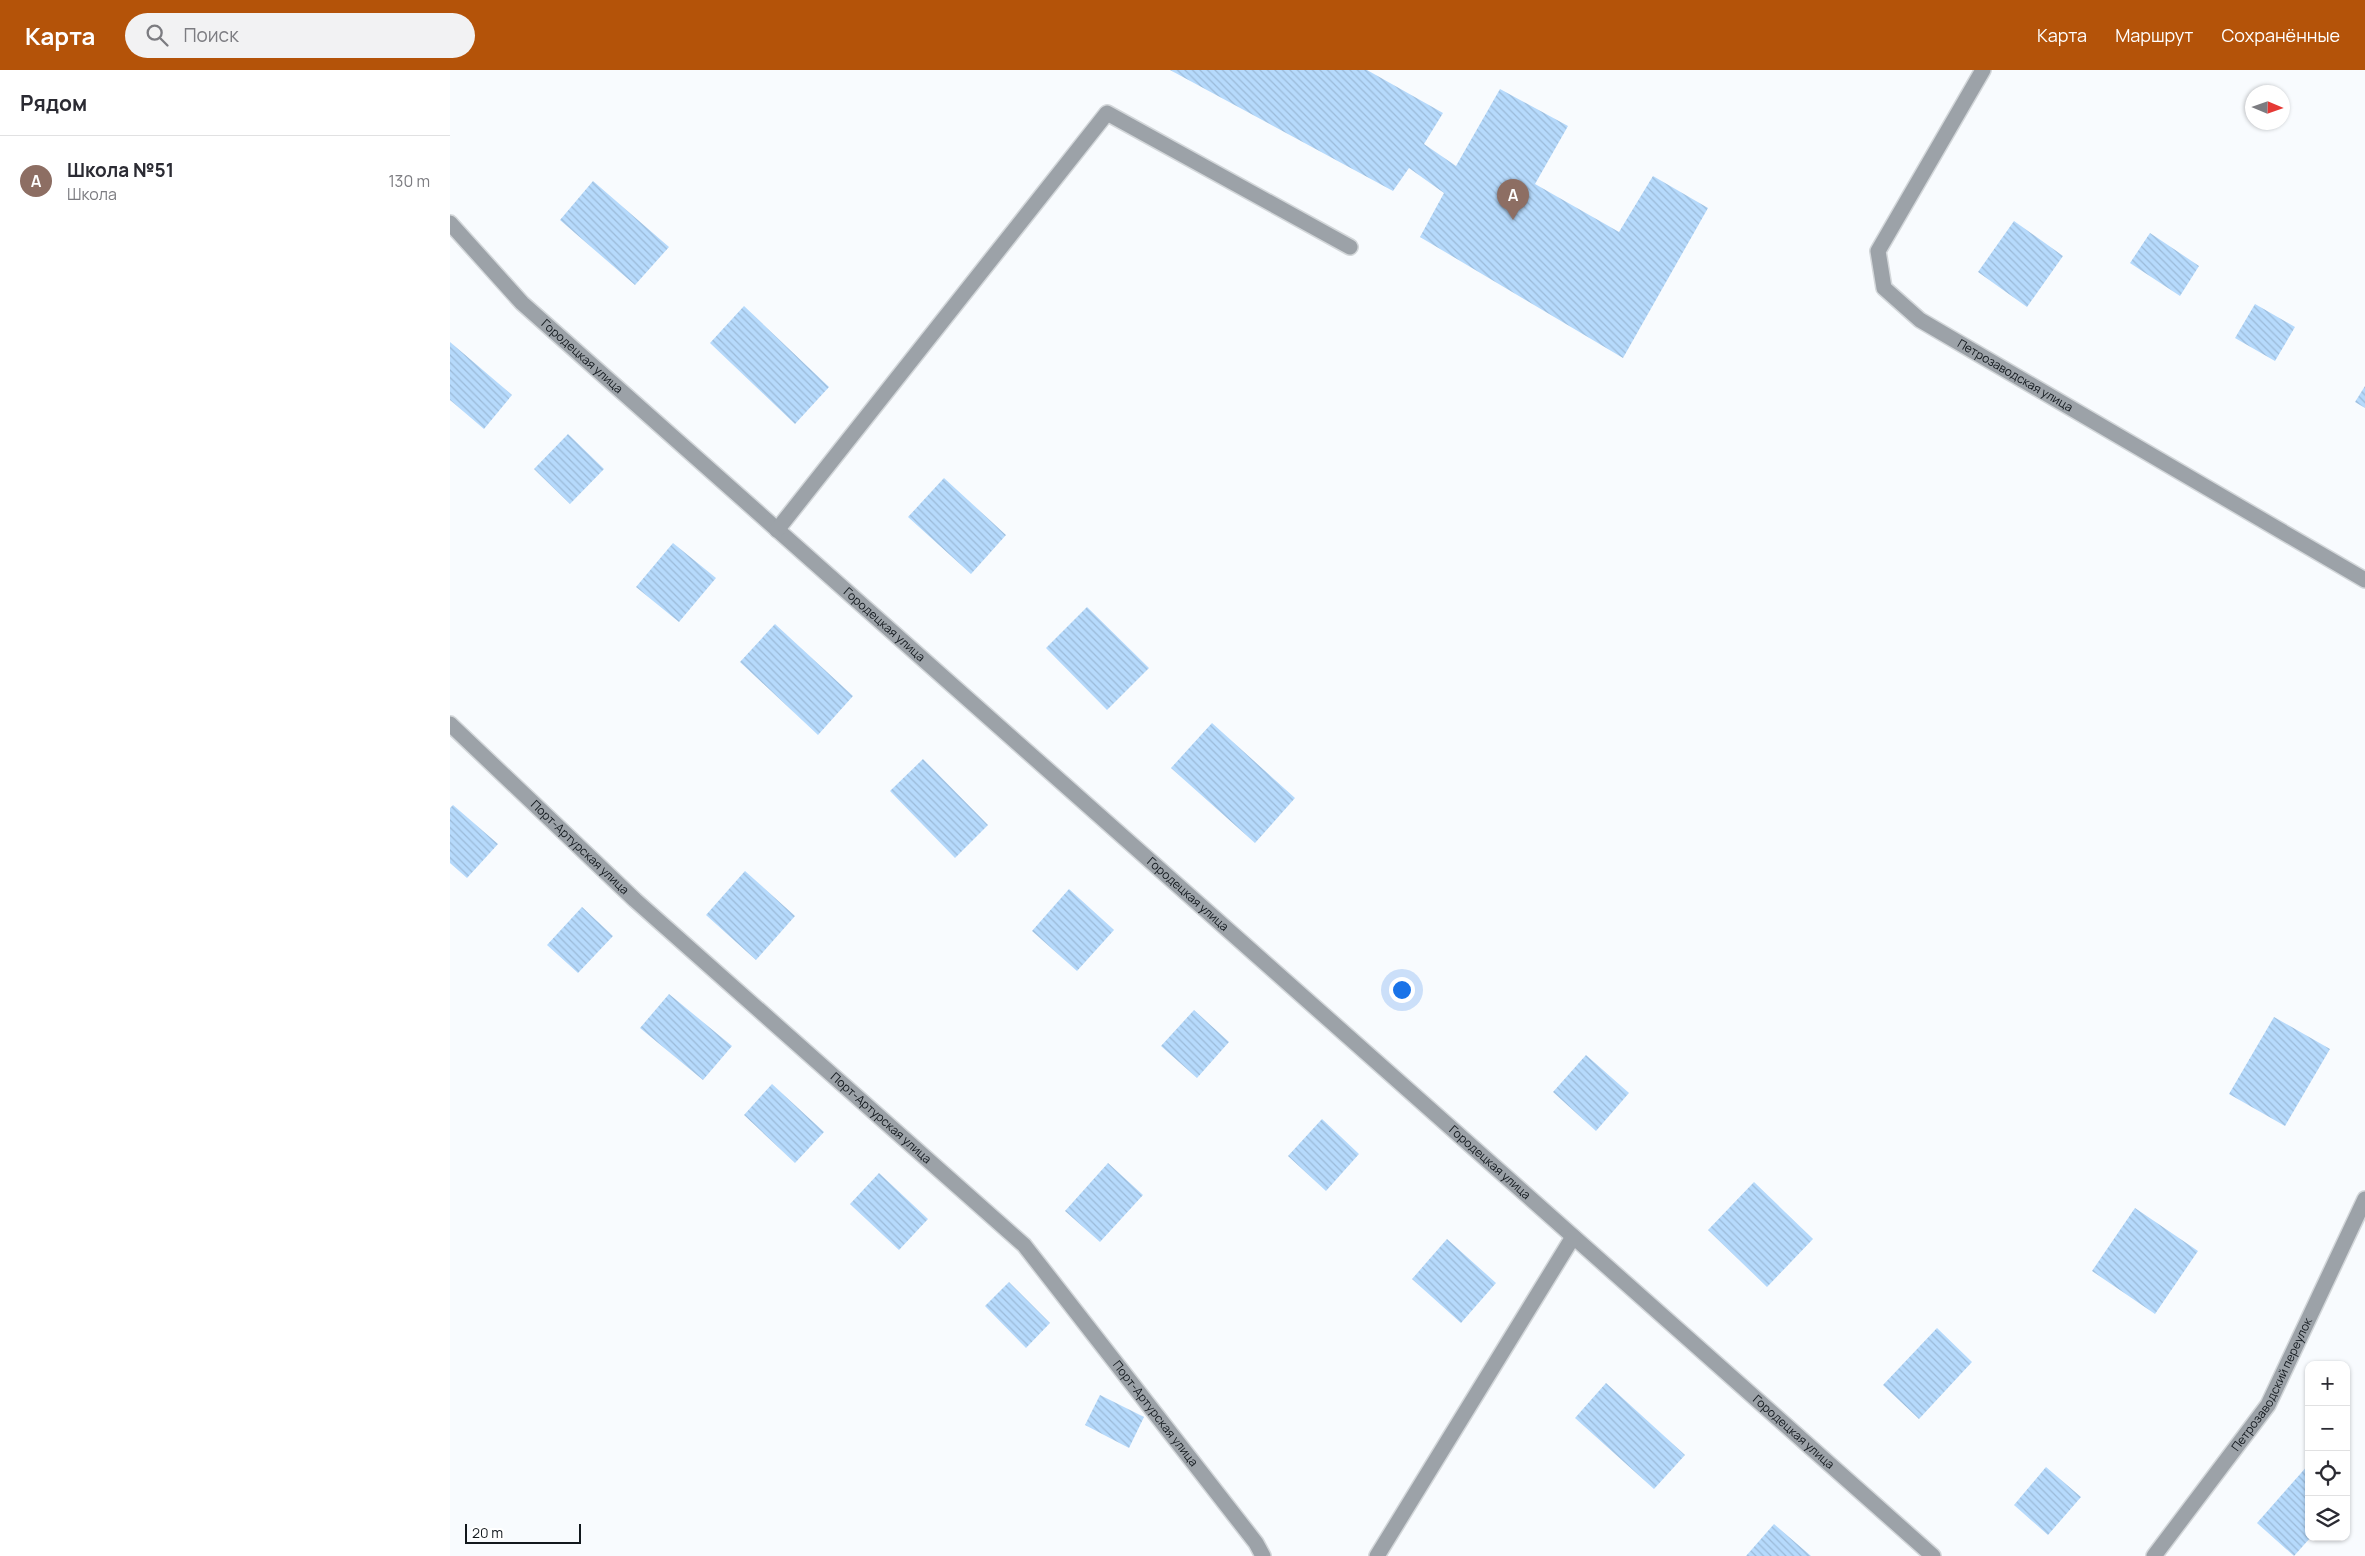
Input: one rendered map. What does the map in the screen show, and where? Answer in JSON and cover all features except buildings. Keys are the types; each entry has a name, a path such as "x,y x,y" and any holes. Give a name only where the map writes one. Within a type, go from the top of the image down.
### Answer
{"street":[{"name":"Петрозаводская улица","path":"1983,70 1878,251 1884,288 1920,320 2365,580"},
{"path":"777,530 1107,113 1350,247"},
{"name":"Городецкая улица","path":"450,223 522,303 1933,1556"},
{"name":"Порт-Артурская улица","path":"450,724 635,900 1024,1245 1256,1543 1263,1556"},
{"name":"Петрозаводский переулок","path":"2154,1556 2268,1405 2365,1198"},
{"path":"1377,1556 1573,1237"}],"place":[{"name":"Школа №51","path":"1513,220"}]}
